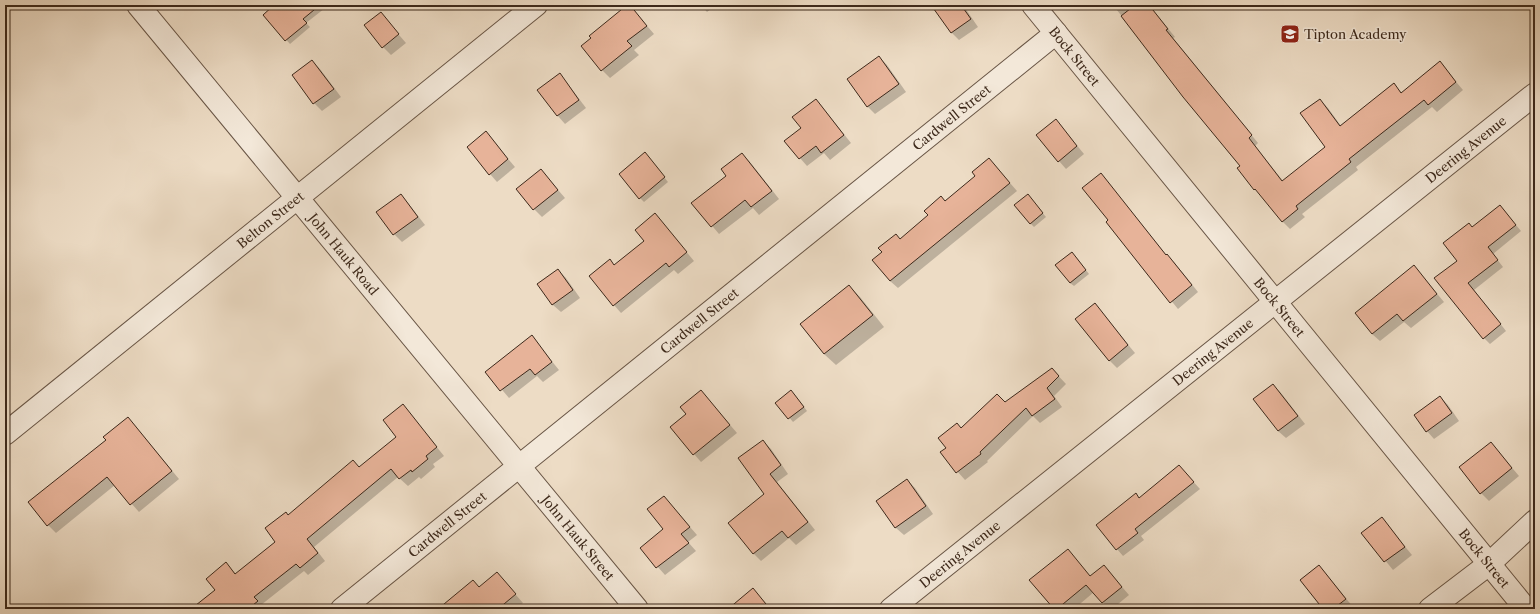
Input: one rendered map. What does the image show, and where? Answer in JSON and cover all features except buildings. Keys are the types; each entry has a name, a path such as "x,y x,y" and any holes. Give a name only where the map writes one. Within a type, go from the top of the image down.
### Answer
{"street":[{"name":"John Hauk Road","path":"138,5 520,466"},
{"name":"Belton Street","path":"5,434 536,5"},
{"name":"Bock Street","path":"1033,5 1526,609"},
{"name":"Cardwell Street","path":"342,609 1056,33"},
{"name":"Deering Avenue","path":"891,609 1535,94"},
{"name":"John Hauk Street","path":"520,466 637,609"},
{"path":"1430,609 1489,564 1535,521"}],"place":[{"name":"Tipton Academy","path":"1290,34"}]}
